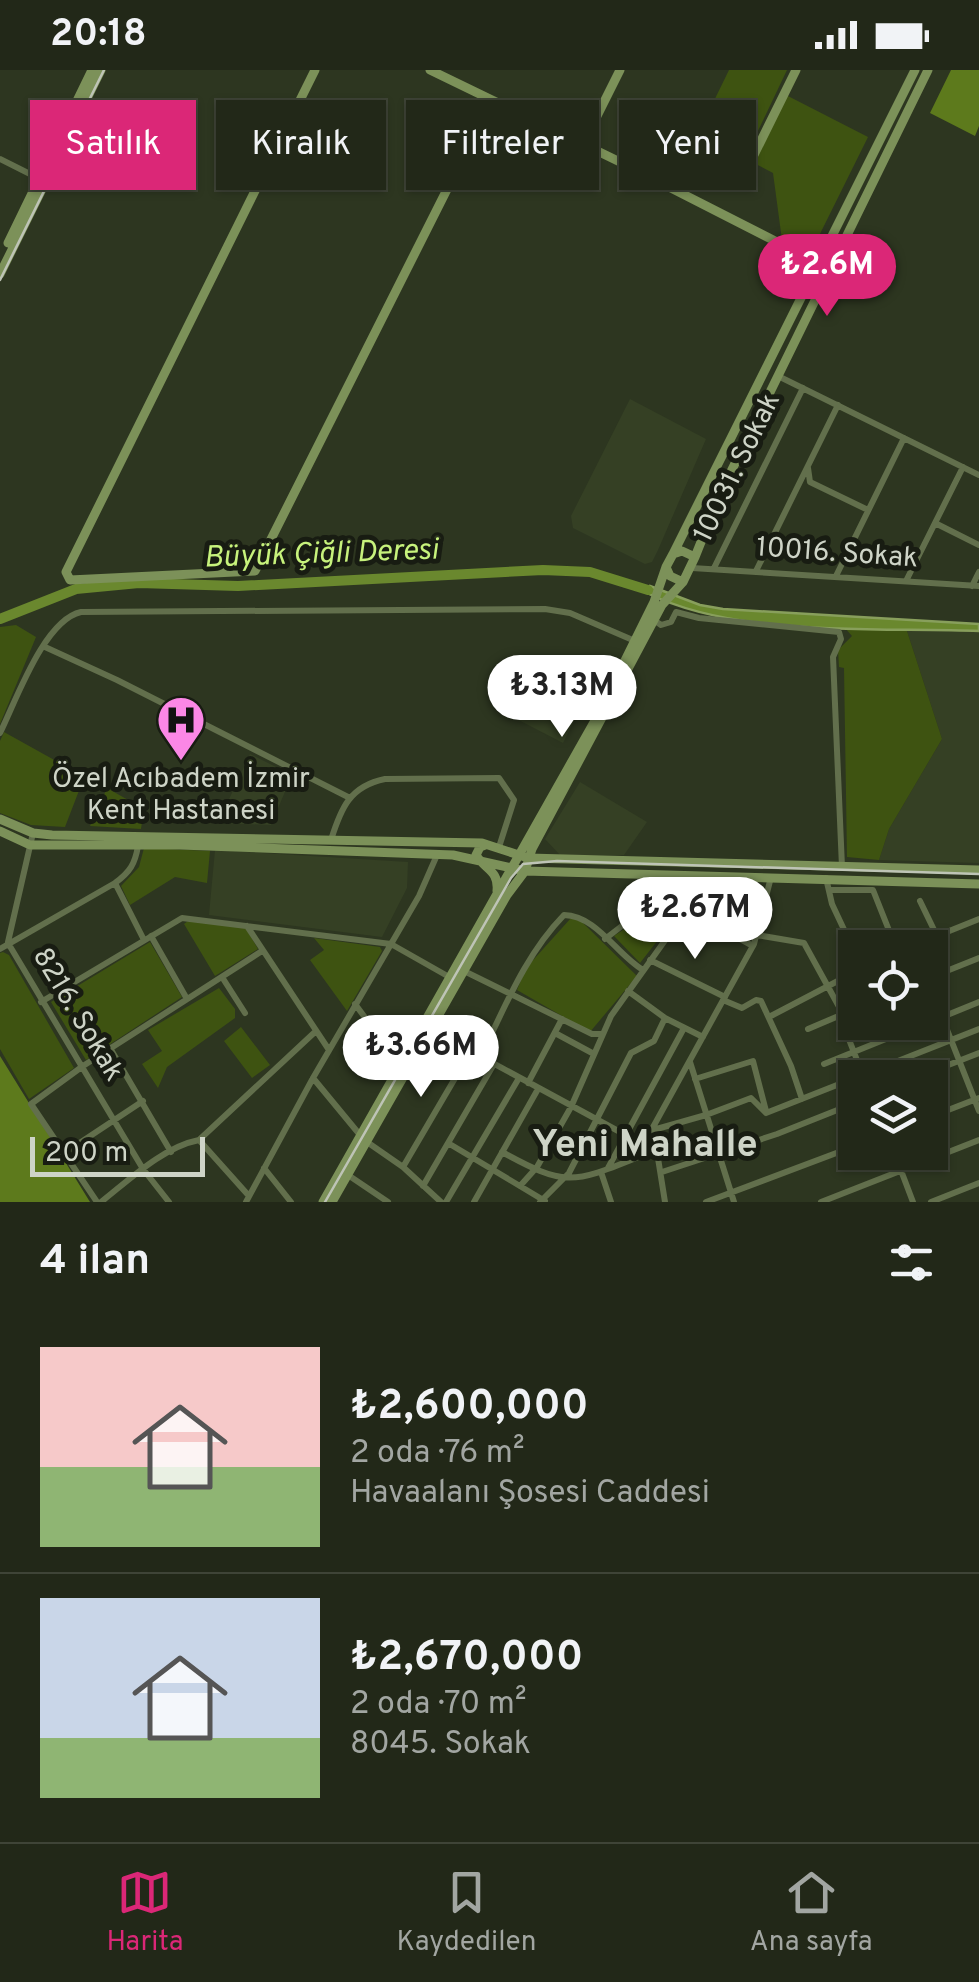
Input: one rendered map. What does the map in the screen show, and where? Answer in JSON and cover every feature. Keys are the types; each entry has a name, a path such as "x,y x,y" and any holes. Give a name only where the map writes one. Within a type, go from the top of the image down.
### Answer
{"street":[{"path":"79,100 92,70"},
{"path":"86,100 102,70"},
{"path":"315,70 66,572 70,580 256,572 447,190"},
{"path":"430,70 492,100"},
{"path":"599,112 620,70"},
{"path":"756,151 796,70"},
{"path":"336,1201 401,1066 512,867 540,836 550,817 656,609 666,567 914,70"},
{"path":"323,1202 525,871 524,856 635,641 656,609 692,568 720,492 928,70"},
{"path":"599,152 829,271"},
{"path":"0,159 30,174"},
{"path":"0,260 38,190"},
{"path":"0,274 38,190"},
{"path":"800,255 828,246"},
{"path":"800,255 808,273 807,286"},
{"path":"778,376 979,474"},
{"name":"10031. Sokak","path":"714,568 803,388"},
{"path":"756,571 838,405"},
{"path":"836,576 904,438"},
{"path":"808,466 810,482 868,510"},
{"path":"906,581 963,467"},
{"path":"935,523 979,544"},
{"path":"673,554 682,551 695,556"},
{"path":"666,567 670,576 683,582"},
{"name":"10016. Sokak","path":"692,568 976,586"},
{"path":"976,586 979,572"},
{"path":"0,733 32,665 69,615 100,611 545,609 570,613 635,641"},
{"path":"656,609 661,625 671,622 676,612"},
{"path":"656,609 699,618 839,632 833,658 842,868"},
{"path":"45,647 350,798"},
{"path":"330,842 350,798 367,782 498,778 514,800 493,846"},
{"path":"0,819 32,839 493,846 524,856 556,858 979,870"},
{"path":"0,831 32,839 437,855 525,871 979,884"},
{"path":"540,836 542,844 556,858"},
{"path":"0,948 8,943 32,839"},
{"path":"138,844 135,862 115,883 187,999"},
{"path":"493,846 477,850 480,860 494,871 498,880 497,896"},
{"path":"199,1140 247,1199 420,896 437,855"},
{"path":"520,1186 534,1170 571,1107 628,991 712,875"},
{"path":"502,1152 534,1170 578,1180 636,1158 753,946 772,876"},
{"path":"826,878 844,930"},
{"name":"8216. Sokak","path":"115,883 8,943 143,1169 170,1202"},
{"path":"829,890 873,890 889,930"},
{"path":"920,901 934,930"},
{"path":"605,938 636,914 686,910 753,946"},
{"path":"481,1056 534,951 564,915 591,922 629,962 643,970"},
{"path":"41,1002 182,918 391,944 451,978"},
{"path":"947,930 979,919"},
{"path":"246,925 329,1050"},
{"path":"757,936 804,944 838,1007"},
{"path":"262,951 110,1048 31,1104 63,1154 99,1202 143,1169 199,1140 316,1032"},
{"path":"948,970 979,958"},
{"path":"650,960 742,1008 759,1000 802,1099"},
{"path":"464,971 592,1034 604,1034"},
{"path":"222,977 244,1013"},
{"path":"769,1017 838,982"},
{"path":"628,991 665,1018 702,1037"},
{"path":"948,1015 979,1002"},
{"path":"355,1004 401,1066"},
{"path":"808,1029 838,1016"},
{"path":"448,1143 543,1201 569,1172 632,1054 654,1041 665,1018"},
{"path":"528,1083 562,1020"},
{"path":"611,1202 604,1171 684,1028"},
{"path":"901,1060 979,1029"},
{"path":"430,1032 658,1152 665,1202"},
{"path":"948,1032 979,1111"},
{"path":"555,1033 594,1054"},
{"path":"849,1040 857,1060"},
{"path":"824,1064 880,1040"},
{"path":"110,1048 171,1152"},
{"path":"402,1167 471,1052"},
{"path":"948,1064 979,1052"},
{"path":"695,1079 753,1061 766,1112"},
{"path":"690,1062 734,1202"},
{"path":"423,1186 494,1064"},
{"path":"313,1078 364,1139 444,1202 519,1078"},
{"path":"766,1112 838,1085"},
{"path":"474,1202 538,1089"},
{"path":"653,1130 706,1116 751,1098 766,1112"},
{"path":"948,1110 977,1098"},
{"path":"63,1154 143,1101"},
{"path":"662,1172 838,1109"},
{"path":"948,1151 979,1140"},
{"path":"706,1202 838,1152"},
{"path":"264,1168 291,1202"},
{"path":"821,1202 898,1170"},
{"path":"900,1170 913,1202"},
{"path":"348,1175 388,1202"},
{"path":"931,1202 979,1183"}],"shaded area":[{"path":"729,70 787,70 756,135 756,100 714,100"},
{"path":"951,70 979,70 979,126 975,136 930,113"},
{"path":"786,95 868,137 815,244 804,249 782,240 773,173 756,164"},
{"path":"630,399 706,439 658,550 652,562 645,564 573,528 571,516"},
{"path":"650,586 700,605 723,609 979,624 979,631 765,624 683,607 647,593"},
{"path":"16,625 36,637 0,724 0,627"},
{"path":"844,627 906,628 942,739 889,829 879,860 847,857 844,668 839,667 838,650 852,636"},
{"path":"906,628 979,632 979,863 879,860 889,829 942,739"},
{"path":"531,686 579,711 563,743 507,714 517,694 523,697"},
{"path":"4,732 92,781 88,791 80,788 65,827 31,825 0,813 0,741"},
{"path":"250,754 292,775 271,825 218,823"},
{"path":"580,782 647,822 624,855 560,855 545,839"},
{"path":"107,788 144,809 141,829 90,826"},
{"path":"144,848 210,851 207,883 175,877 130,905 121,886 139,867"},
{"path":"215,850 408,862 407,888 382,937 209,915"},
{"path":"676,917 640,963 614,936 639,919"},
{"path":"571,918 582,922 637,976 590,1032 517,990 526,968"},
{"path":"188,921 245,927 258,949 215,976 184,924"},
{"path":"314,938 380,947 382,951 347,1011 310,960 324,950"},
{"path":"150,942 182,997 86,1060 51,1002"},
{"path":"3,952 9,955 74,1068 29,1099 0,1049"},
{"path":"219,988 235,1009 235,1018 167,1067 158,1088 142,1064 162,1051 148,1030"},
{"path":"241,1027 270,1065 252,1078 224,1041"},
{"path":"0,1056 90,1202 0,1202"}],"waterway":[{"name":"Büyük Çiğli Deresi","path":"0,619 76,589 139,583 238,586 543,570 590,572 648,590"}],"tram line":[{"path":"0,280 104,70"},
{"path":"325,1202 511,878 523,864 557,861 979,874"}],"place":[{"name":"Özel Acıbadem İzmir Kent Hastanesi","path":"181,762"}],"district":[{"name":"Yeni Mahalle","path":"645,1146"}]}
